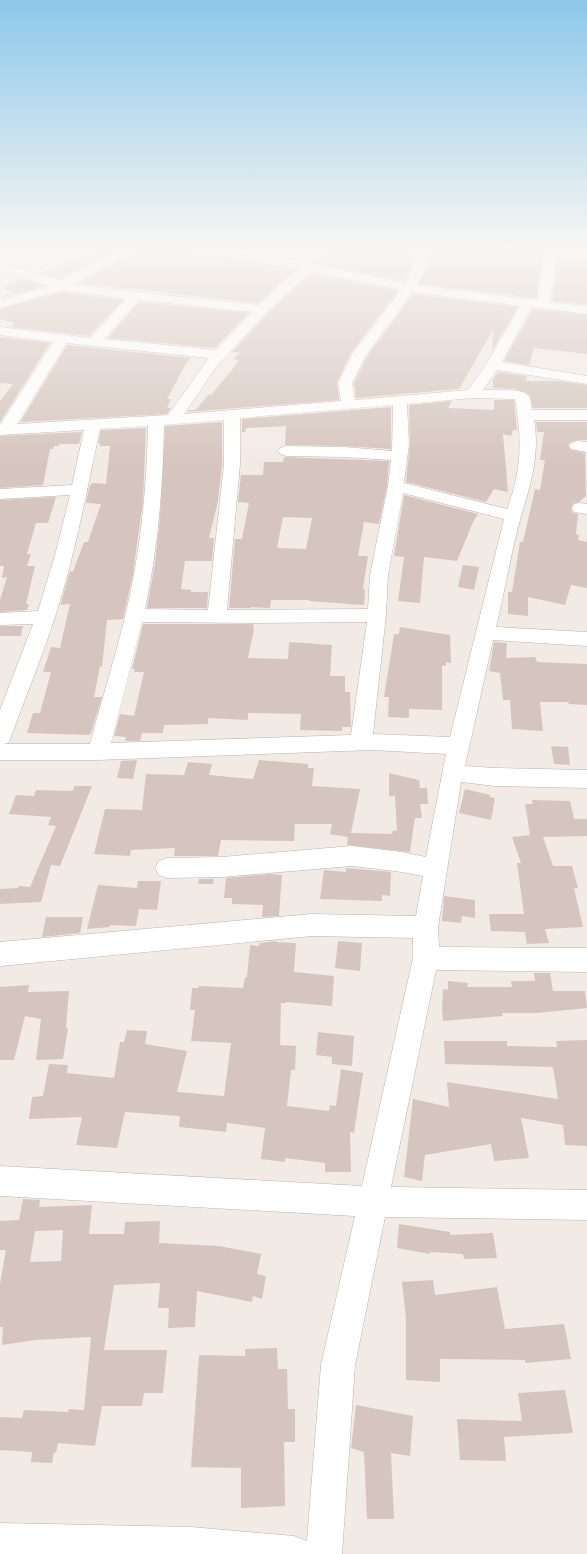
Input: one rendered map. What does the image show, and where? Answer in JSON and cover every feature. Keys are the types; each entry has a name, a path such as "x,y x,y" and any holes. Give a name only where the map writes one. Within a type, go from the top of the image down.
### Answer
{"street":[{"path":"94,342 112,322"},
{"path":"98,752 122,665 143,574 155,475 165,420 211,364 251,322"},
{"path":"349,405 345,383 359,354 384,322"},
{"path":"473,394 493,365 517,322"},
{"path":"0,331 62,339 220,355"},
{"path":"3,430 62,339"},
{"path":"493,365 587,380"},
{"path":"3,430 165,420 473,394 522,397 528,437 522,493 513,516 452,773 426,927 426,958 338,1365 324,1554"},
{"path":"361,743 377,615 379,575 396,486 400,456 400,401"},
{"path":"217,616 232,464 232,414"},
{"path":"524,415 587,415"},
{"path":"0,737 45,617 59,574 93,424"},
{"path":"286,451 344,452 400,456"},
{"path":"396,486 513,516"},
{"path":"0,494 79,490"},
{"path":"134,615 377,615"},
{"path":"0,619 45,617"},
{"path":"485,633 587,639"},
{"path":"0,752 98,752 361,743 459,746"},
{"path":"452,773 495,777 587,779"},
{"path":"167,868 222,867 352,856 402,862 436,870"},
{"path":"0,954 312,925 426,927"},
{"path":"426,958 587,960"},
{"path":"0,1181 374,1202 587,1205"},
{"path":"0,1541 191,1545 294,1554"}],"building":[{"path":"9,322 103,322 89,336 10,327 15,323"},
{"path":"122,322 241,322 215,348 107,338"},
{"path":"260,322 375,322 351,353 337,382 339,400 187,412 189,410 196,410 208,395 211,395 239,361 233,359 240,353 232,352"},
{"path":"393,322 509,322 492,351 494,328 459,389 356,398 354,383 367,356"},
{"path":"526,322 587,322 587,354 534,348 529,365 504,361"},
{"path":"0,337 50,343 0,422 0,401 13,384 0,383"},
{"path":"67,345 191,358 185,365 167,399 171,399 167,408 171,408 167,414 20,422"},
{"path":"498,372 527,376 526,381 557,381 587,385 587,408 533,408 530,396 525,392 514,389 493,388 493,379"},
{"path":"494,400 514,400 517,430 513,430 511,436 503,434 508,492 494,489 486,502 406,482 410,444 409,405 452,401 448,408 494,410"},
{"path":"391,407 391,449 344,446 285,445 286,426 246,428 245,432 242,432 242,419"},
{"path":"222,422 222,464 218,501 209,538 214,538 212,561 185,561 181,589 191,590 191,592 208,592 207,608 147,608 155,563 160,518 165,426"},
{"path":"536,422 587,422 587,440 577,440 568,445 571,450 585,453 586,496 579,502 573,503 571,509 573,513 578,514 576,534 579,535 578,540 587,542 587,588 571,585 565,605 528,597 528,616 508,614 508,592 512,592 520,542 523,542 535,489 540,490 545,460 540,460 544,432 537,432"},
{"path":"146,428 143,500 133,574 123,619 107,620 102,667 100,666 94,697 102,697 91,733 90,735 27,733 33,713 40,713 51,672 43,672 51,647 60,648 70,604 61,605 61,603 70,571 73,572 84,542 88,542 101,504 86,503 89,488 92,483 106,484 110,446 100,446 100,443 98,443 101,430"},
{"path":"82,432 79,444 59,444 59,446 54,446 53,449 50,449 43,485 0,488 0,436"},
{"path":"284,457 389,461 387,486 379,524 364,522 358,556 368,556 363,589 365,590 364,605 309,600 271,600 270,608 229,608 235,539 242,539 249,503 238,502 241,475 263,475 264,462 283,462","holes":["283,517 312,518 306,549 277,548"]},
{"path":"404,495 478,514 473,522 457,561 424,557 420,603 398,601 404,557 394,556"},
{"path":"56,497 48,523 36,523 27,554 31,554 27,566 35,566 26,604 29,604 27,610 0,612 0,600 7,577 2,578 4,566 0,566 0,500"},
{"path":"463,565 479,567 474,590 458,587"},
{"path":"143,624 253,624 254,629 248,658 288,659 289,642 332,645 330,676 345,676 345,692 350,692 351,727 342,727 342,731 300,730 301,714 248,713 248,720 208,718 208,724 164,725 163,733 142,733 140,741 125,741 126,737 114,736 120,714 134,716 144,672 134,672 135,669 132,669"},
{"path":"0,626 23,626 21,636 0,636"},
{"path":"400,627 450,635 451,663 446,662 446,666 442,665 442,710 409,709 409,718 388,717 389,697 384,697 394,634 399,634"},
{"path":"494,642 507,643 506,658 535,657 537,662 587,664 587,705 569,704 568,702 540,702 543,731 512,729 510,700 503,700 500,673 489,671"},
{"path":"551,746 568,747 570,765 554,764"},
{"path":"137,760 133,779 117,778 121,761"},
{"path":"259,760 308,764 308,768 314,768 312,786 360,789 351,833 392,834 393,830 397,831 395,796 389,796 389,773 419,780 420,788 427,788 428,804 420,804 422,818 415,818 410,852 347,845 348,837 330,834 332,824 295,824 294,841 221,840 218,856 174,856 175,848 131,850 130,856 94,854 105,809 142,810 146,774 184,775 188,762 212,764 209,775 253,779"},
{"path":"74,786 92,786 60,866 51,865 41,902 0,904 0,889 18,888 19,886 30,887 56,826 48,825 51,817 9,814 16,795 34,796 36,790 73,791"},
{"path":"465,789 490,795 490,797 495,798 491,820 459,813"},
{"path":"532,800 570,801 574,819 587,819 587,836 543,837 553,866 572,866 578,888 574,888 583,927 545,929 549,943 527,944 525,932 491,931 489,914 524,914 517,863 521,863 512,837 530,835 525,804 533,804"},
{"path":"346,868 391,872 390,896 382,895 382,901 320,899 324,870 346,872"},
{"path":"270,874 282,875 279,916 262,917 263,905 232,904 232,898 224,898 226,878"},
{"path":"199,879 214,879 213,884 198,884"},
{"path":"138,881 161,881 157,910 139,909 136,926 110,925 110,927 87,929 98,885 137,888"},
{"path":"444,896 475,900 475,918 462,916 461,923 442,921"},
{"path":"46,917 83,917 80,933 42,937"},
{"path":"277,941 276,942 296,943 294,972 334,976 332,1006 286,1002 281,1003 280,1045 296,1046 295,1070 291,1070 287,1106 329,1111 330,1105 336,1106 341,1069 363,1073 354,1133 350,1132 351,1172 325,1172 325,1163 285,1158 285,1162 261,1159 265,1128 227,1123 226,1132 179,1127 180,1116 125,1112 117,1148 76,1145 82,1117 29,1119 32,1097 43,1096 49,1064 68,1065 67,1073 114,1078 120,1042 124,1042 127,1030 147,1031 145,1044 187,1051 177,1092 224,1096 231,1043 191,1041 195,1010 190,1010 192,988 198,988 199,986 243,988 245,977 247,977 250,945 259,946 260,943"},
{"path":"338,941 362,943 360,971 335,968"},
{"path":"534,973 550,973 553,991 585,991 587,1008 536,1013 502,1013 503,1016 443,1021 443,989 448,990 448,981 468,983 467,987 512,987 511,981 535,981"},
{"path":"29,985 28,992 69,991 66,1028 68,1028 63,1059 36,1060 41,1019 25,1016 14,1060 0,1060 0,987"},
{"path":"318,1032 354,1036 352,1066 332,1064 332,1057 316,1055"},
{"path":"587,1040 587,1146 565,1145 563,1125 521,1118 529,1158 494,1161 491,1144 425,1155 422,1181 404,1177 413,1099 449,1107 447,1082 558,1099 553,1067 445,1064 444,1041 507,1041 507,1046 557,1047 556,1041"},
{"path":"23,1199 40,1200 39,1207 92,1205 89,1234 124,1234 125,1222 160,1221 159,1243 219,1246 261,1254 257,1274 266,1276 262,1299 253,1296 252,1302 197,1291 195,1327 168,1328 169,1308 158,1308 160,1283 114,1285 104,1350 167,1350 163,1393 144,1393 142,1406 102,1406 95,1446 58,1443 56,1453 54,1452 52,1463 31,1462 32,1452 0,1450 0,1417 22,1418 24,1410 68,1412 69,1409 84,1410 91,1337 35,1340 2,1345 3,1327 0,1327 0,1284 6,1250 0,1250 0,1221 19,1220","holes":["63,1230 61,1261 30,1262 35,1231"]},
{"path":"399,1224 450,1232 450,1235 493,1233 497,1258 464,1259 463,1254 430,1252 430,1254 397,1248"},
{"path":"433,1280 435,1295 497,1287 505,1329 564,1324 571,1359 525,1363 525,1360 440,1359 440,1382 406,1380 406,1318 402,1282"},
{"path":"277,1348 278,1369 287,1369 288,1409 295,1409 295,1442 284,1442 285,1506 241,1508 241,1468 191,1467 199,1355 245,1356 245,1349"},
{"path":"565,1390 573,1433 504,1437 506,1461 460,1460 457,1419 522,1421 518,1393"},
{"path":"356,1405 413,1416 410,1456 391,1453 394,1519 367,1519 364,1452 351,1448"}]}
